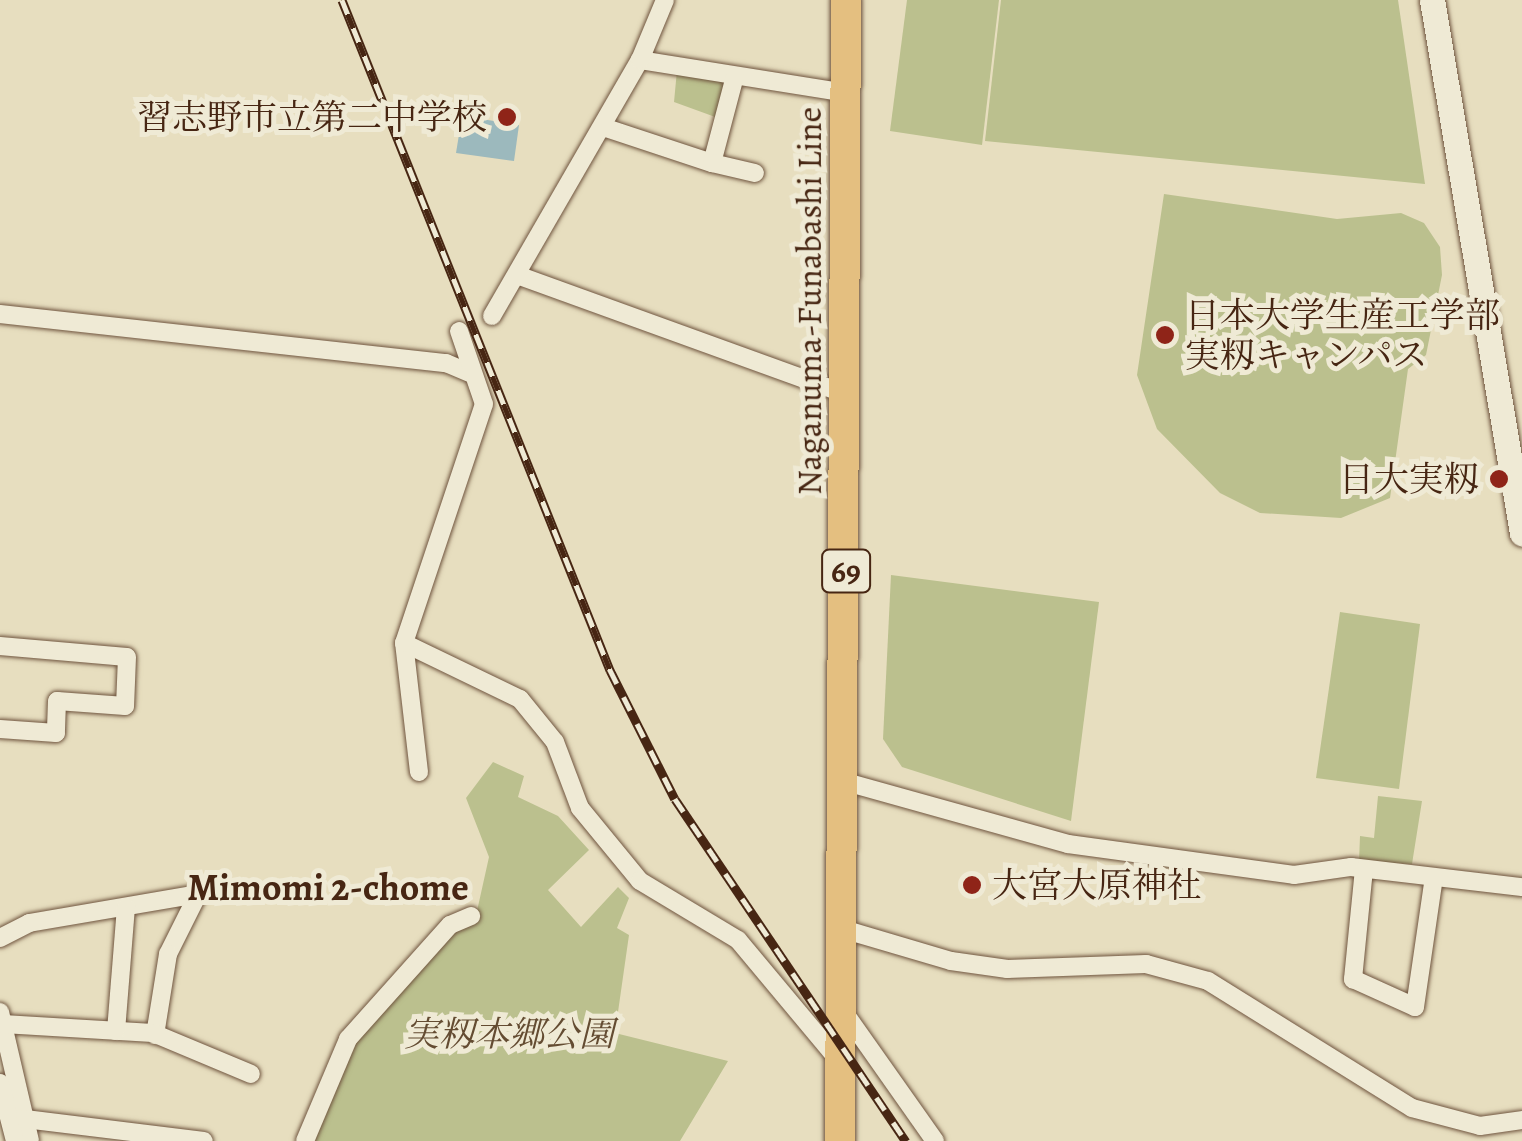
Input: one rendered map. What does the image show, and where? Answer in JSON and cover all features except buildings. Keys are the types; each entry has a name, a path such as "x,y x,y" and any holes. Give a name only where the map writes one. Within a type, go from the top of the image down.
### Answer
{"main road":[{"name":"Naganuma-Funabashi Line","path":"840,1141 846,930 846,0"}],"street":[{"path":"492,316 520,276 640,60 666,0"},
{"path":"1432,0 1519,495 1522,532"},
{"path":"640,60 846,93"},
{"path":"712,163 735,76"},
{"path":"603,127 755,173"},
{"path":"520,276 846,394"},
{"path":"0,314 446,364 469,372"},
{"path":"419,772 404,643 484,404 469,372 459,331"},
{"path":"404,643 520,700 554,742 580,808 640,881 738,940 844,1066"},
{"path":"0,646 128,657 124,706 57,701 56,733 0,729"},
{"path":"846,782 1068,844 1294,875 1364,869 1522,887"},
{"path":"1364,869 1353,978 1414,1007 1434,877"},
{"path":"0,938 29,923 198,894 168,954 156,1034"},
{"path":"116,1031 126,907"},
{"path":"305,1141 348,1039 450,925 471,916"},
{"path":"846,930 951,962 1007,969 1146,964 1208,981 1412,1108 1480,1126 1522,1120"},
{"path":"844,1012 935,1141"},
{"path":"30,1141 2,1018 156,1034 251,1074"},
{"path":"0,1083 15,1141"},
{"path":"24,1119 127,1136 204,1141"}],"green space":[{"path":"907,0 999,0 982,145 890,131"},
{"path":"1001,0 1398,0 1425,184 985,141"},
{"path":"677,70 727,78 718,118 674,102"},
{"path":"1164,194 1337,219 1401,213 1424,223 1440,247 1442,275 1426,355 1408,369 1390,498 1341,518 1260,513 1220,493 1157,429 1137,375"},
{"path":"891,575 1099,602 1071,821 902,767 883,739"},
{"path":"1340,612 1420,624 1399,789 1316,778"},
{"name":"実籾本郷公園","path":"493,762 524,776 518,797 558,816 589,850 548,890 581,927 618,887 629,898 617,928 629,935 615,1033 728,1061 680,1141 312,1141 356,1042 454,930 475,920 489,857 466,798"},
{"path":"1378,796 1422,801 1412,864 1359,862 1360,836 1374,838"}],"water":[{"path":"462,116 519,125 514,161 456,153"}],"railway":[{"path":"342,0 610,670 675,799 906,1141"}],"place":[{"name":"習志野市立第二中学校","path":"507,117"},
{"name":"日本大学生産工学部 実籾キャンパス","path":"1165,335"},
{"name":"日大実籾","path":"1499,479"},
{"name":"大宮大原神社","path":"972,885"}],"district":[{"name":"Mimomi 2-chome","path":"328,888"}]}
